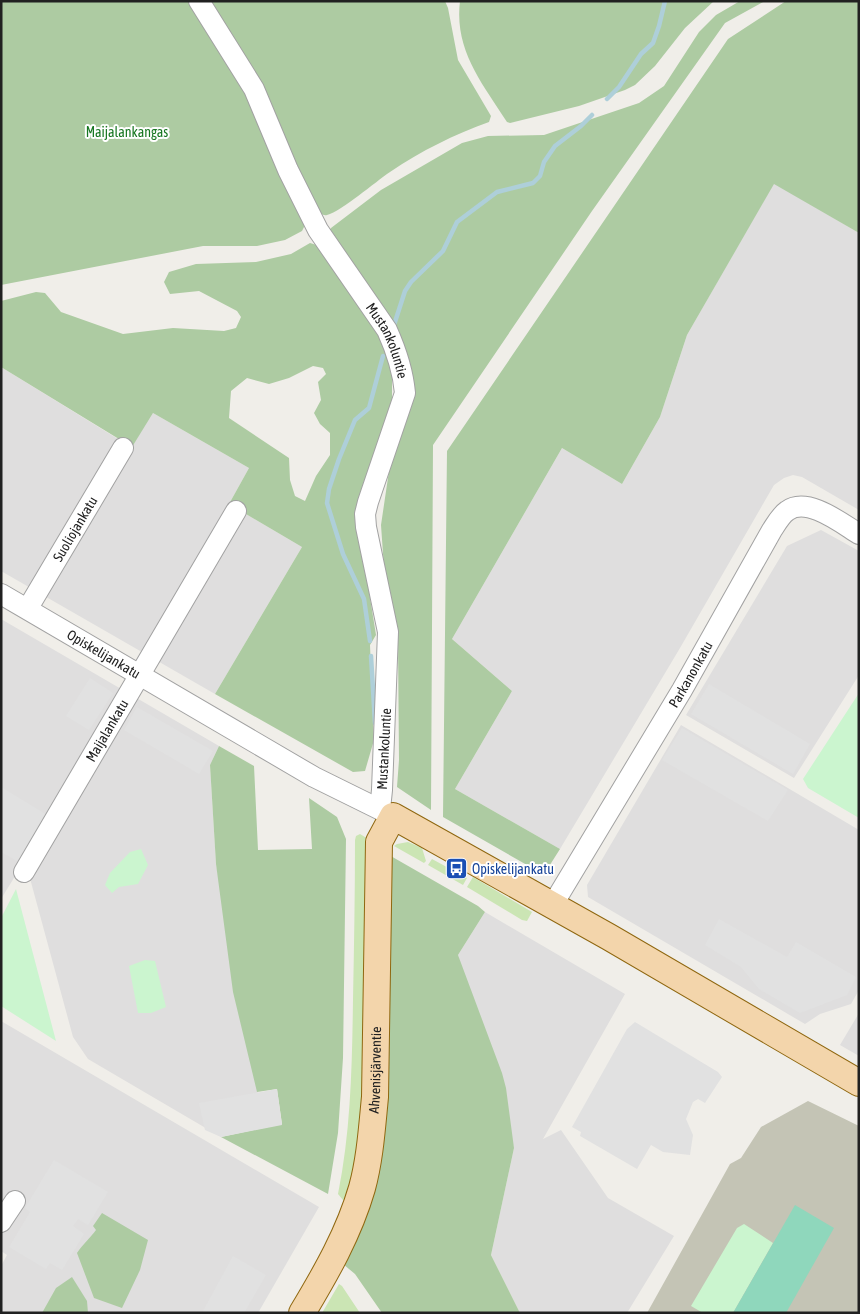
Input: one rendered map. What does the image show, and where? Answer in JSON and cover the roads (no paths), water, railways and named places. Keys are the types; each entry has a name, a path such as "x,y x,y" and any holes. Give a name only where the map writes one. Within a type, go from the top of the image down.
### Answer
{"main road":[{"name":"Opiskelijankatu","path":"387,812 608,937 859,1083"},
{"name":"Ahvenisjärventie","path":"302,1313 336,1253 352,1220 362,1187 371,1139 375,1097 379,842 387,812"}],"street":[{"name":"Mustankoluntie","path":"198,1 254,90 288,170 318,230 387,330 394,346 404,381 405,393 365,514 366,527 388,632 383,780 387,812"},
{"name":"Suoliojankatu","path":"28,608 123,448"},
{"name":"Parkanonkatu","path":"552,906 679,696 772,530 786,511 799,506 820,510 859,534"},
{"name":"Maijalankatu","path":"24,872 236,511"},
{"name":"Opiskelijankatu","path":"1,594 28,608 314,777 387,812"},
{"path":"1,1222 15,1201"}],"waterway":[{"path":"607,99 619,87 641,54 653,43 665,1"},
{"path":"394,325 405,291 411,282 443,251 457,222 497,192 533,183 540,176 544,162 555,146 592,115"},
{"path":"370,641 364,599 343,554 327,503 329,489 339,459 355,420 369,408 383,356"},
{"path":"371,656 375,723"}],"place":[{"name":"Opiskelijankatu","path":"456,869"}],"park label":[{"name":"Maijalankangas","path":"127,132"}]}
